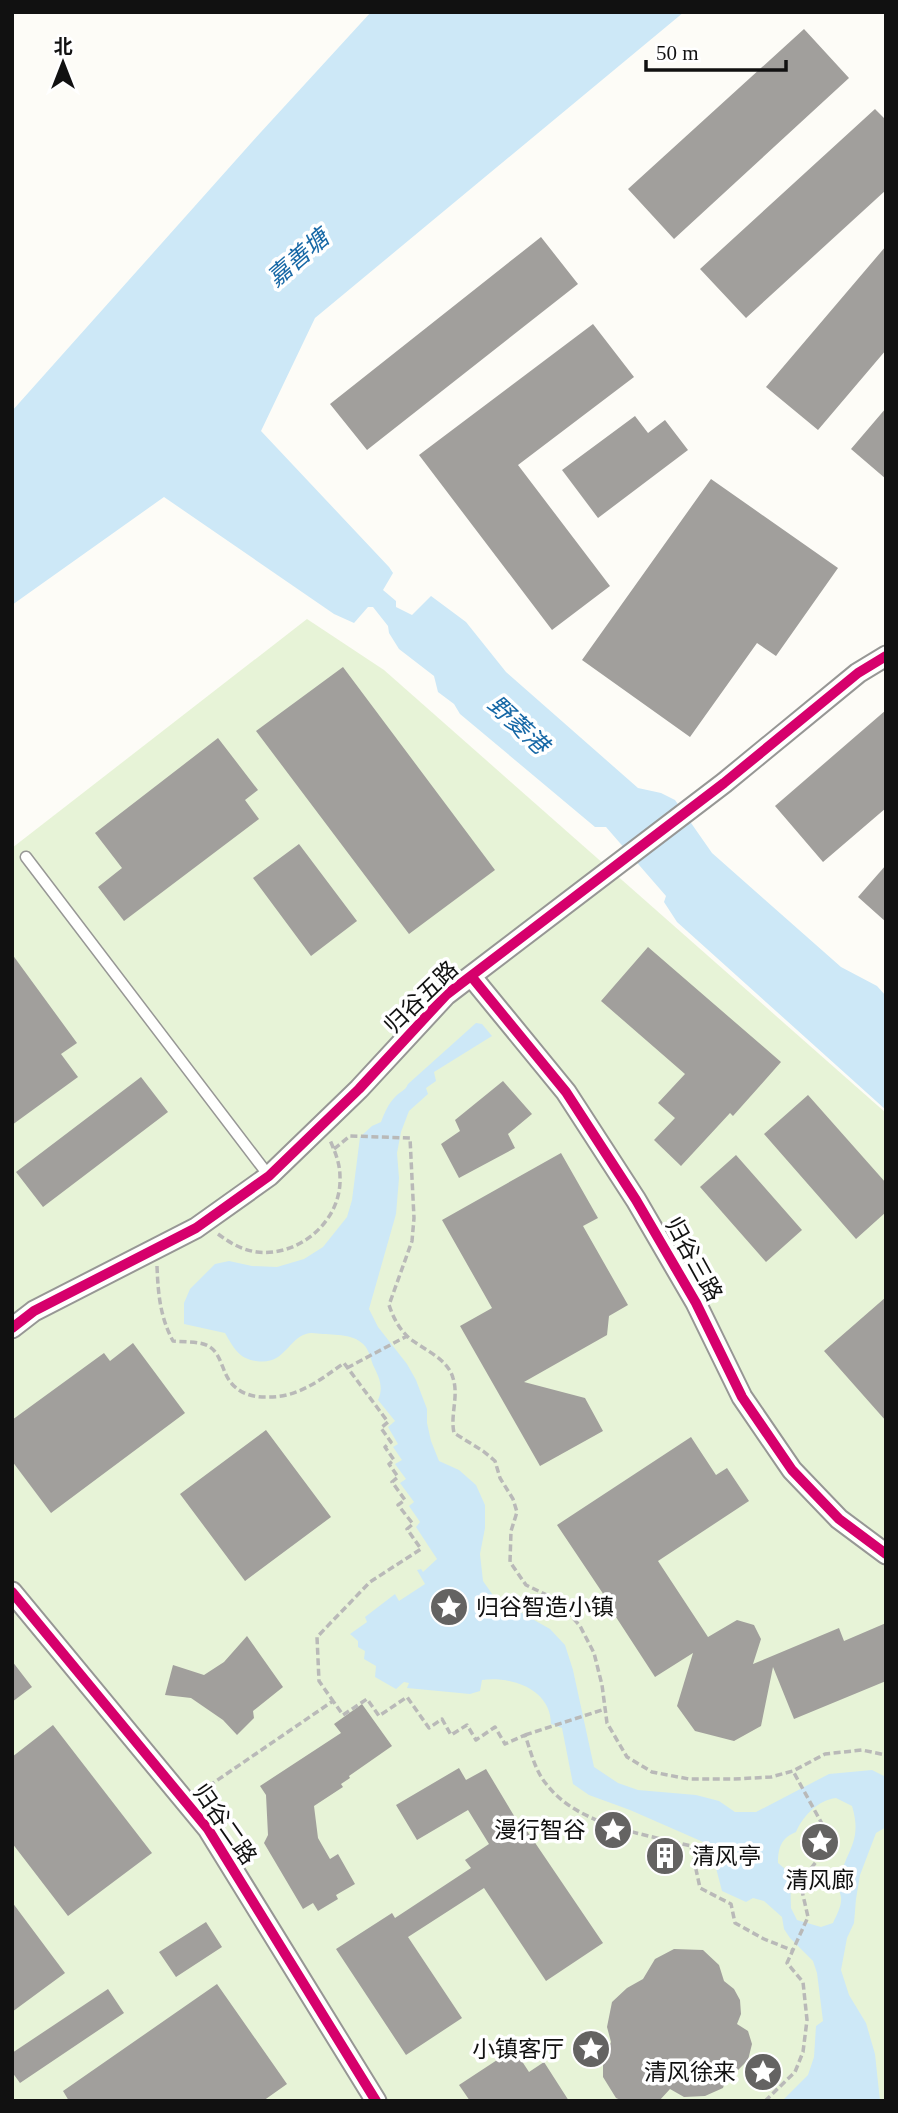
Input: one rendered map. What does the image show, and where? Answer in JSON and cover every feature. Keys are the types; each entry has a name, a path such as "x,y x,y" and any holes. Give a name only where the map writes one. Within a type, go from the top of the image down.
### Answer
{"street":[{"name":"归谷五路","path":"12,1328 34,1311 196,1228 269,1176 359,1090 446,995 572,900 858,673 886,656"},
{"name":"归谷三路","path":"471,976 566,1092 594,1135 636,1200 696,1303 742,1397 792,1470 839,1519 886,1554"},
{"name":"归谷二路","path":"12,1592 208,1829 376,2101"}],"lane":[{"path":"26,857 269,1176"}],"path":[{"path":"212,1230 233,1245 257,1252 278,1252 298,1245 316,1233 329,1217 338,1198 341,1177 334,1149 320,1127"},
{"path":"334,1149 350,1136 410,1138 414,1218 412,1241 388,1305 394,1319 407,1336 440,1360 453,1377 454,1433 495,1461 500,1478 513,1499 517,1512 511,1531 510,1562 526,1585 557,1600 580,1626 594,1653 607,1723 627,1757 652,1772 701,1779 771,1777 793,1771 825,1754 862,1750 886,1755"},
{"path":"157,1248 158,1297 165,1327 173,1341 208,1345 217,1354 232,1385 251,1396 277,1397 298,1392 318,1382 344,1363 388,1422 381,1428 391,1442 385,1447 394,1460 388,1464 398,1477 392,1482 405,1500 398,1505 413,1524 407,1529 421,1549 370,1582 317,1637 320,1681 343,1715 367,1699 379,1716 407,1697 429,1728 442,1719 451,1735 467,1725 476,1740 495,1727 505,1744 539,1729 605,1709"},
{"path":"348,1368 407,1336"},
{"path":"186,1802 332,1701"},
{"path":"525,1735 535,1765 547,1786 576,1810 597,1822 691,1846 700,1888 731,1904 735,1923 794,1951"},
{"path":"765,2101 795,2072 803,2052 807,2020 803,1982 787,1963 807,1917 800,1882 832,1842 793,1771"}],"green space":[{"name":"归谷智造小镇","path":"307,619 384,670 886,1113 886,2101 12,2101 12,848"}],"water":[{"path":"371,12 684,12 315,318 261,431 389,567 393,573 383,590 396,601 396,607 412,615 431,596 466,622 506,672 638,788 661,793 675,800 712,853 841,967 877,986 886,996 886,1110 677,922 664,902 666,896 606,827 595,827 460,714 454,704 438,692 434,676 399,649 389,633 388,626 373,607 368,607 354,623 334,614 164,497 12,605 12,411"},
{"path":"476,1023 482,1024 492,1036 434,1072 436,1081 426,1088 428,1094 409,1111 397,1153 399,1178 396,1214 369,1309 378,1327 416,1380 427,1409 431,1441 439,1461 459,1470 476,1485 485,1505 485,1528 480,1554 483,1581 495,1598 550,1629 565,1645 594,1767 618,1783 638,1790 696,1795 719,1801 735,1812 756,1812 829,1774 872,1770 886,1777 886,1827 876,1833 860,1875 854,1923 847,1938 841,1970 849,1995 866,2023 875,2054 880,2101 782,2101 808,2075 814,2057 816,2026 823,2021 813,1961 790,1938 784,1929 782,1917 764,1901 753,1898 746,1902 722,1891 710,1845 589,1795 573,1784 562,1728 551,1724 549,1712 537,1694 527,1687 505,1680 482,1680 480,1691 470,1694 407,1688 409,1683 404,1682 396,1689 375,1677 376,1666 364,1659 365,1651 358,1647 358,1641 350,1634 367,1622 365,1617 395,1594 399,1601 425,1584 417,1570 421,1569 423,1572 437,1559 416,1527 420,1522 409,1506 414,1502 400,1483 406,1479 395,1464 402,1460 393,1447 398,1444 388,1427 395,1421 378,1400 380,1382 363,1344 347,1336 308,1333 273,1360 256,1361 241,1355 225,1333 184,1324 184,1303 190,1289 215,1264 229,1261 252,1266 277,1267 304,1259 323,1247 347,1217 352,1200 360,1137 381,1122 391,1102","holes":["836,1798 852,1806 855,1819 854,1840 841,1875 841,1904 833,1923 821,1927 797,1920 791,1908 790,1873 778,1863 781,1844 796,1832 803,1820 823,1802"]}],"building":[{"path":"804,29 849,78 674,239 628,189"},
{"path":"875,109 886,120 886,190 746,318 700,269"},
{"path":"541,237 578,284 367,450 330,404"},
{"path":"886,246 886,350 818,430 766,387"},
{"path":"593,324 634,377 518,465 610,586 552,630 419,455"},
{"path":"886,408 886,479 851,449"},
{"path":"635,416 648,433 665,420 688,450 598,518 562,470"},
{"path":"711,479 838,568 776,656 757,643 690,737 582,660"},
{"path":"343,667 495,870 409,934 256,731"},
{"path":"886,710 886,808 823,862 775,806"},
{"path":"218,738 258,790 245,800 259,819 124,921 98,887 122,868 95,833"},
{"path":"299,844 357,921 311,956 253,878"},
{"path":"886,865 886,922 858,897"},
{"path":"648,947 781,1062 733,1116 730,1113 681,1166 654,1140 675,1118 658,1103 685,1074 601,1001"},
{"path":"12,954 77,1043 61,1054 78,1077 12,1125"},
{"path":"141,1077 168,1112 43,1207 16,1172"},
{"path":"503,1081 532,1114 508,1134 515,1148 459,1178 441,1144 460,1131 455,1120"},
{"path":"808,1095 886,1183 886,1212 856,1239 764,1134"},
{"path":"561,1153 598,1218 583,1226 628,1305 609,1316 607,1335 524,1382 585,1398 603,1431 540,1466 460,1326 492,1308 442,1220"},
{"path":"736,1155 802,1230 766,1262 700,1187"},
{"path":"886,1297 886,1421 824,1351"},
{"path":"133,1343 185,1413 51,1513 12,1461 12,1420 104,1353 110,1361"},
{"path":"266,1430 331,1517 245,1581 180,1494"},
{"path":"691,1437 716,1475 727,1468 749,1501 658,1561 708,1637 737,1620 754,1625 761,1639 753,1664 839,1628 844,1641 886,1623 886,1681 794,1719 773,1667 761,1726 734,1741 695,1731 677,1706 693,1653 655,1677 557,1525"},
{"path":"247,1636 283,1687 253,1711 254,1718 237,1735 223,1720 191,1698 165,1695 173,1665 204,1675 224,1662"},
{"path":"12,1661 32,1687 12,1702"},
{"path":"362,1704 392,1746 349,1776 350,1778 341,1784 343,1787 314,1806 318,1838 330,1859 338,1854 355,1884 336,1895 338,1899 318,1911 313,1903 303,1909 264,1843 268,1835 266,1795 260,1786 341,1733 334,1724"},
{"path":"53,1725 152,1853 68,1916 12,1843 12,1757"},
{"path":"459,1768 466,1780 486,1769 519,1824 521,1822 603,1943 546,1981 484,1888 408,1937 462,2018 406,2055 336,1949 392,1913 395,1918 471,1868 465,1860 489,1844 468,1810 417,1840 396,1805"},
{"name":"清风亭","path":"661,1845 676,1852 670,1867 654,1859"},
{"path":"12,1902 65,1973 12,2012"},
{"path":"206,1922 222,1947 176,1977 159,1952"},
{"path":"674,1949 703,1950 719,1965 724,1981 734,1989 740,2000 741,2014 737,2024 748,2031 752,2044 748,2060 738,2070 728,2072 723,2088 705,2096 684,2097 670,2089 659,2101 623,2101 616,2098 603,2077 603,2060 611,2042 607,2027 612,2002 627,1988 643,1979 655,1959"},
{"path":"217,1984 287,2084 263,2101 69,2101 63,2091"},
{"path":"108,1989 124,2013 20,2083 12,2072 12,2053"},
{"path":"514,2049 529,2072 544,2062 569,2101 470,2101 459,2085"}],"cycle path":[{"path":"12,1328 34,1311 196,1228 269,1176 359,1089 446,995 724,783 858,673 886,656"},
{"path":"471,976 566,1092 636,1200 696,1303 742,1397 792,1470 839,1519 886,1554"},
{"path":"12,1592 208,1829 376,2101"}],"place":[{"name":"归谷智造小镇","path":"449,1607"},
{"name":"漫行智谷","path":"613,1830"},
{"name":"清风廊","path":"820,1842"},
{"name":"清风亭","path":"665,1856"},
{"name":"小镇客厅","path":"591,2049"},
{"name":"清风徐来","path":"763,2072"}],"water label":[{"name":"嘉善塘","path":"298,258"},
{"name":"野菱港","path":"518,725"}]}
